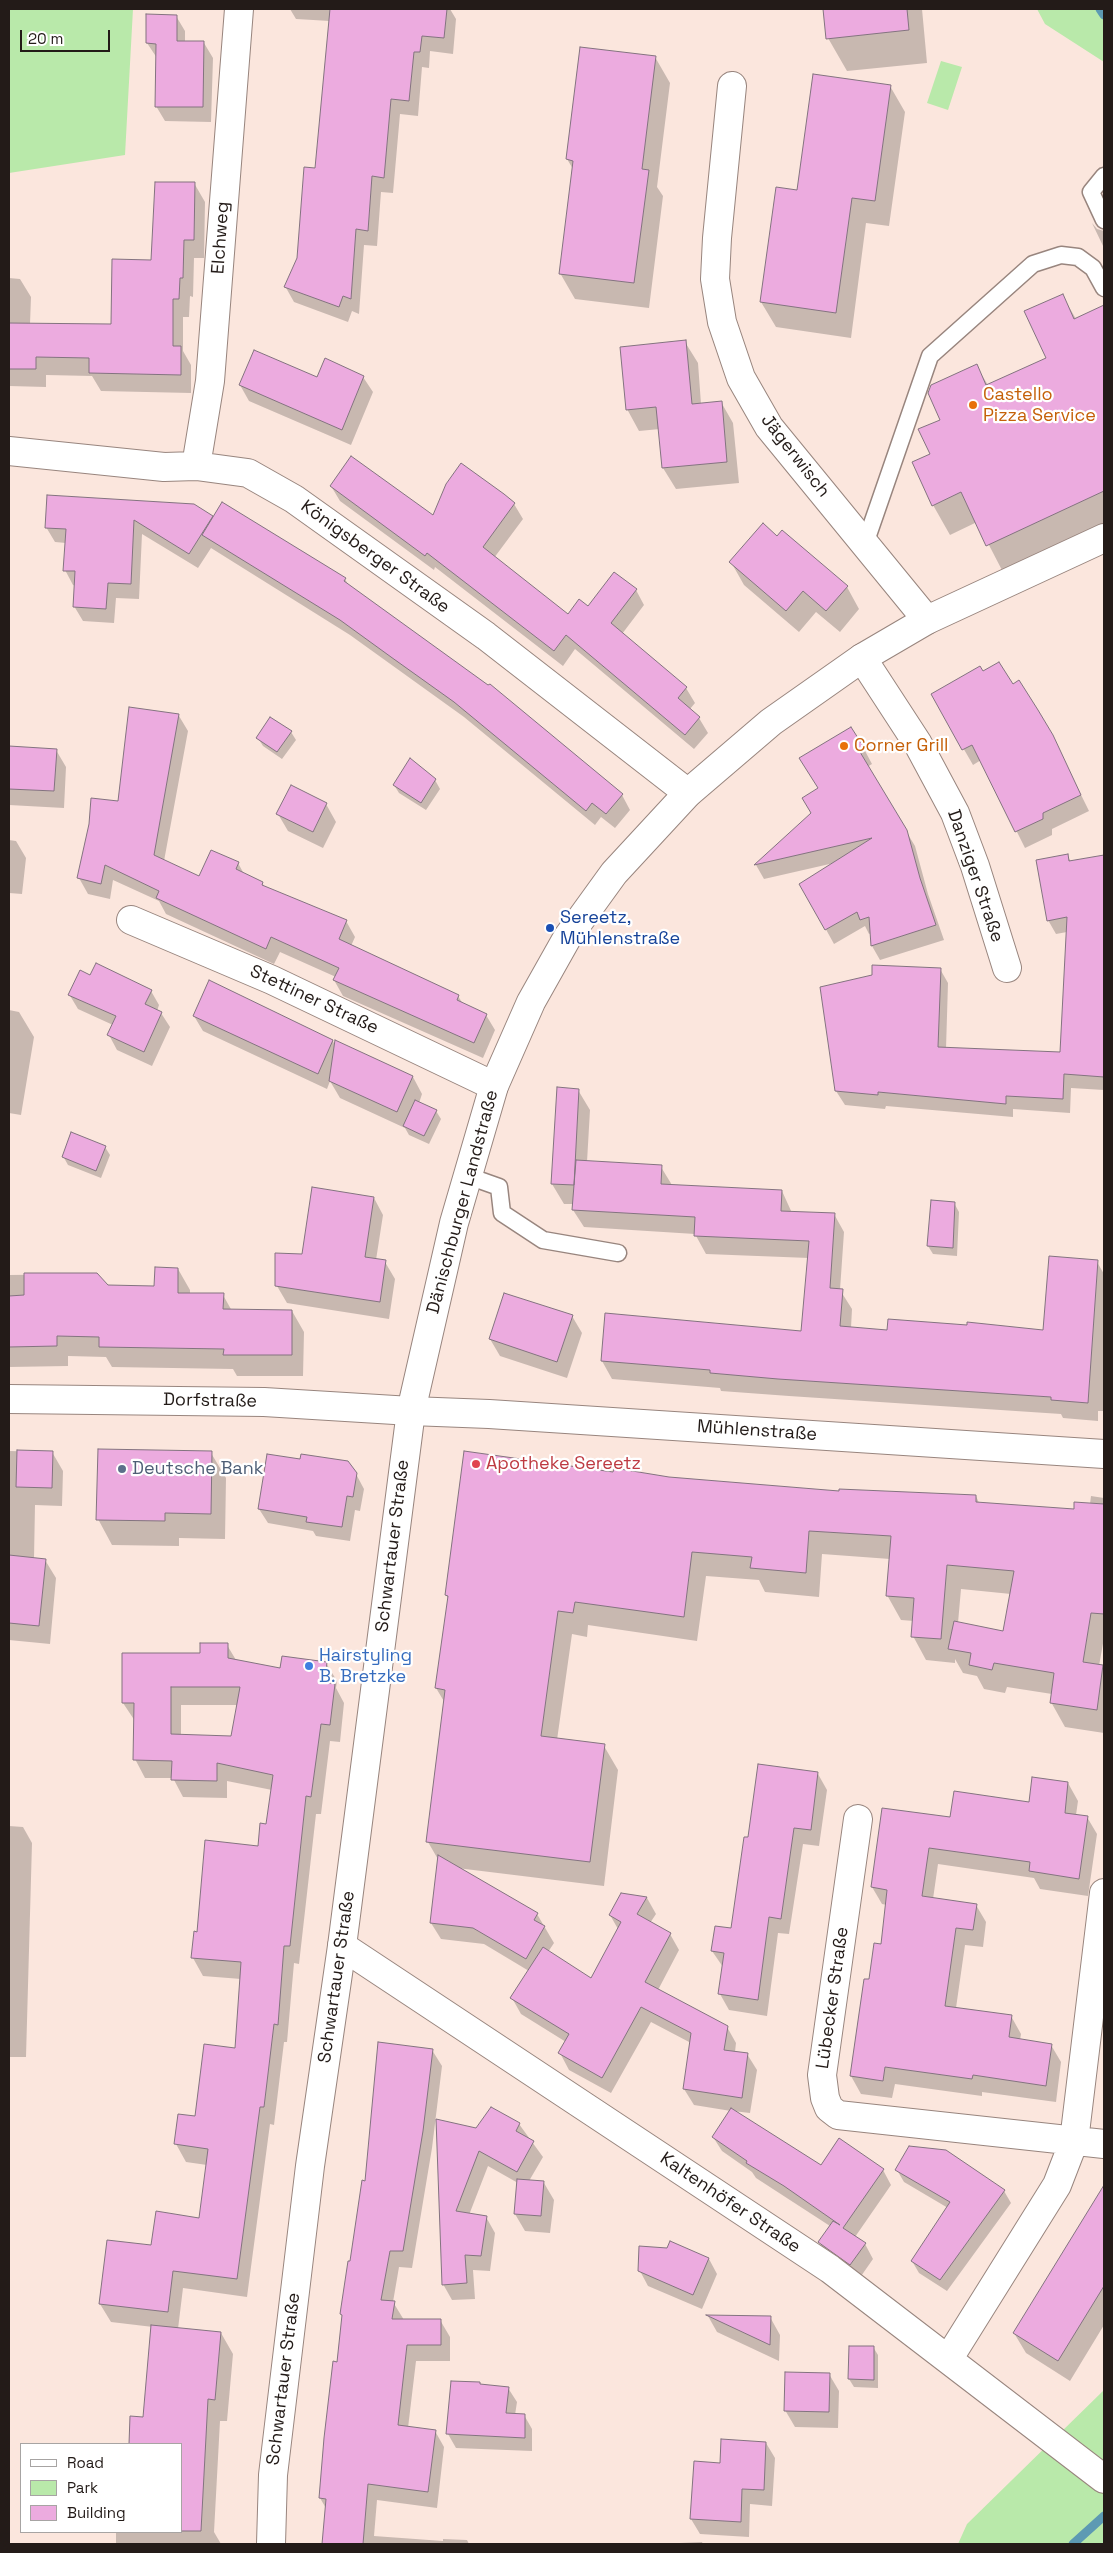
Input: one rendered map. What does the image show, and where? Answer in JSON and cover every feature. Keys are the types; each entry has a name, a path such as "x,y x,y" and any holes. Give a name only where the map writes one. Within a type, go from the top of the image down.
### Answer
{"street":[{"name":"Elchweg","path":"196,466 210,381 239,9"},
{"name":"Jägerwisch","path":"732,86 715,279 722,322 741,378 769,426 927,620"},
{"name":"Königsberger Straße","path":"9,451 164,468 196,466 248,473 294,499 486,636 688,793"},
{"name":"Dänischburger Landstraße","path":"410,1411 454,1222 494,1086 531,1002 567,938 614,873 688,793 771,722 862,658 927,620 1104,538"},
{"name":"Danziger Straße","path":"862,658 918,744 955,813 975,866 1007,968"},
{"name":"Stettiner Straße","path":"131,920 272,980 494,1086"},
{"name":"Dorfstraße","path":"9,1399 264,1402 410,1411"},
{"name":"Mühlenstraße","path":"410,1411 489,1414 1104,1454"},
{"name":"Schwartauer Straße","path":"271,2544 273,2475 310,2166 342,1946 410,1411"},
{"name":"Lübecker Straße","path":"858,1819 822,2075 828,2108 838,2115 1104,2144"},
{"path":"949,2358 1057,2185 1074,2141 1104,1893"},
{"name":"Kaltenhöfer Straße","path":"342,1946 830,2269 949,2358 1104,2479"}],"lane":[{"path":"1104,176 1091,192 1104,220"},
{"path":"865,544 930,356 1033,264 1060,254 1078,257 1093,268 1104,288"},
{"path":"468,1176 499,1187 502,1213 543,1240 618,1253"}],"green space":[{"path":"9,9 133,9 125,155 9,173"},
{"path":"1037,9 1104,9 1104,62 1045,24"},
{"path":"941,61 962,67 948,110 927,103"},
{"path":"1104,2390 1104,2544 958,2544 967,2524"}],"building":[{"path":"330,9 447,9 444,38 422,36 420,52 414,52 409,101 391,99 384,178 372,176 368,231 356,229 351,299 343,296 339,307 284,287 297,258 304,167 315,168"},
{"path":"823,9 907,9 909,30 826,39"},
{"path":"146,14 177,15 177,41 204,41 203,107 155,107 156,44 146,43"},
{"path":"580,47 656,56 642,169 649,170 634,283 559,274 573,161 566,159"},
{"path":"813,74 891,85 875,201 852,198 836,313 760,302 776,187 797,190"},
{"path":"155,182 195,182 194,240 184,240 183,278 180,278 179,299 173,299 173,346 181,346 181,375 89,373 89,358 36,357 36,369 9,369 9,323 111,324 112,259 151,260"},
{"path":"1063,294 1074,319 1104,305 1104,491 986,546 961,492 932,506 912,462 930,454 918,429 940,420 928,393 931,385 977,364 986,385 1046,358 1024,311"},
{"path":"686,340 692,404 722,401 727,462 662,468 656,407 626,410 620,347"},
{"path":"254,350 317,377 325,358 364,376 342,430 239,385"},
{"path":"351,456 433,515 446,484 461,463 504,494 515,503 483,547 568,614 579,599 588,606 614,572 637,589 611,623 687,687 678,698 700,717 685,735 566,635 554,651 427,553 425,556 330,486"},
{"path":"47,495 194,504 213,516 189,554 134,520 131,584 108,583 106,609 73,607 75,571 63,571 66,529 45,528"},
{"path":"222,502 346,578 344,581 488,685 490,684 623,794 606,814 592,803 586,811 454,702 340,620 202,535"},
{"path":"763,523 777,536 782,530 848,586 826,611 803,591 786,611 729,562"},
{"path":"999,662 1013,684 1019,680 1038,710 1053,735 1081,795 1043,813 1043,819 1015,832 972,745 962,750 931,694 980,666 983,671"},
{"path":"129,707 179,714 154,855 199,876 211,850 239,862 236,869 263,882 262,885 347,920 339,939 459,995 457,1000 487,1014 474,1043 333,980 339,968 271,937 266,949 156,898 159,891 105,865 101,884 77,878 89,824 91,798 118,801"},
{"path":"270,717 292,731 277,752 256,738"},
{"path":"851,727 865,749 860,752 907,830 920,878 936,925 871,946 869,917 860,920 857,912 825,930 799,884 872,838 754,865 811,813 802,798 818,788 799,758"},
{"path":"9,746 57,749 54,791 9,789"},
{"path":"410,758 436,779 421,803 393,785"},
{"path":"291,785 327,803 313,832 276,814"},
{"path":"1068,854 1069,861 1104,855 1104,1077 1064,1074 1063,1099 1006,1096 1006,1104 878,1092 878,1095 835,1091 820,987 872,975 872,965 941,968 938,1047 1060,1052 1067,917 1047,921 1036,860"},
{"path":"96,963 152,990 145,1004 162,1012 144,1052 107,1035 116,1016 68,995 80,970 90,975"},
{"path":"209,980 333,1040 318,1074 193,1016"},
{"path":"335,1040 413,1076 397,1112 329,1081"},
{"path":"557,1087 579,1089 574,1185 551,1184"},
{"path":"415,1100 437,1110 424,1136 403,1126"},
{"path":"71,1132 106,1146 96,1171 62,1157"},
{"path":"576,1160 662,1165 661,1184 782,1190 781,1211 835,1213 830,1288 843,1289 840,1326 887,1330 888,1319 967,1325 967,1322 1043,1330 1049,1256 1098,1260 1088,1403 1051,1400 1051,1397 778,1379 710,1373 710,1370 601,1361 605,1313 801,1331 809,1241 694,1236 695,1217 572,1210"},
{"path":"312,1187 374,1197 365,1257 386,1260 380,1302 275,1286 275,1253 302,1254"},
{"path":"931,1200 955,1202 953,1248 927,1246"},
{"path":"155,1267 178,1268 178,1293 224,1293 223,1309 292,1310 292,1355 223,1355 224,1349 99,1347 99,1337 57,1336 57,1346 9,1347 9,1296 24,1295 24,1273 97,1273 108,1285 154,1286"},
{"path":"504,1293 573,1315 557,1362 489,1339"},
{"path":"98,1449 212,1451 211,1514 165,1513 165,1521 96,1520"},
{"path":"17,1450 53,1451 52,1488 16,1487"},
{"path":"464,1451 613,1472 614,1468 669,1477 839,1491 839,1489 976,1495 976,1502 1074,1509 1074,1502 1104,1504 1104,1614 1091,1613 1083,1662 1103,1665 1097,1710 1050,1703 1054,1673 994,1663 992,1670 969,1665 971,1653 948,1649 954,1621 1003,1631 1014,1571 947,1565 941,1639 911,1637 914,1598 886,1596 891,1536 809,1531 806,1573 750,1568 752,1557 692,1552 684,1617 575,1602 573,1613 558,1611 541,1736 605,1744 590,1862 426,1842 445,1690 435,1688 448,1596 445,1595"},
{"path":"267,1454 300,1459 301,1454 348,1461 357,1473 353,1497 347,1496 342,1527 306,1522 307,1517 258,1509"},
{"path":"9,1555 46,1559 39,1626 9,1623"},
{"path":"200,1643 228,1643 228,1658 280,1668 282,1656 327,1662 325,1682 335,1684 330,1725 321,1724 311,1797 306,1796 290,1946 284,1946 278,2025 274,2024 264,2107 260,2107 237,2279 173,2271 168,2312 99,2304 107,2240 151,2245 156,2211 199,2218 208,2149 174,2144 178,2114 195,2116 204,2044 235,2048 241,1962 191,1958 194,1931 197,1932 205,1840 258,1846 260,1823 266,1824 273,1775 217,1763 217,1781 171,1780 172,1761 133,1760 134,1703 122,1703 122,1653 200,1653","holes":["171,1687 240,1687 231,1736 171,1734"]},
{"path":"758,1764 818,1772 811,1830 794,1828 781,1919 769,1917 758,2000 718,1994 724,1953 711,1951 715,1926 731,1928 744,1837 748,1837"},
{"path":"1032,1777 1068,1782 1065,1813 1088,1816 1079,1879 1029,1871 1030,1862 929,1848 922,1896 977,1904 973,1930 956,1928 945,2006 1012,2015 1009,2037 1052,2044 1046,2086 973,2075 972,2079 885,2067 883,2081 850,2076 864,1979 869,1979 874,1943 881,1944 887,1890 871,1887 882,1808 950,1817 954,1791 1029,1802"},
{"path":"438,1855 538,1913 534,1920 545,1926 526,1959 473,1928 430,1923"},
{"path":"621,1893 647,1897 637,1914 671,1933 645,1982 728,2026 724,2050 748,2053 742,2098 683,2089 691,2033 641,2007 602,2078 558,2053 569,2034 510,1998 543,1947 591,1978 621,1922 609,1915"},
{"path":"378,2042 433,2049 423,2131 403,2251 390,2251 381,2300 395,2301 392,2319 441,2319 441,2345 407,2345 398,2425 436,2430 428,2492 368,2484 363,2544 322,2544 326,2499 319,2498 324,2438 333,2361 337,2362 342,2315 340,2314 348,2261 350,2261 362,2180 365,2181"},
{"path":"491,2107 520,2123 516,2131 534,2141 517,2172 479,2151 456,2211 487,2216 481,2256 465,2255 467,2283 442,2285 436,2119 476,2128"},
{"path":"731,2108 821,2165 839,2138 884,2169 843,2228 866,2243 850,2265 818,2242 833,2221 840,2225 784,2186 746,2163 747,2161 712,2137"},
{"path":"909,2146 946,2150 1005,2190 940,2280 911,2261 950,2202 895,2170"},
{"path":"517,2179 544,2181 541,2216 514,2214"},
{"path":"1104,2185 1104,2286 1058,2361 1013,2333"},
{"path":"670,2241 709,2258 693,2295 638,2271 639,2246 667,2248"},
{"path":"706,2315 771,2316 770,2345"},
{"path":"151,2325 221,2332 215,2400 208,2399 201,2531 182,2531 182,2443 129,2443 130,2416 143,2417"},
{"path":"849,2346 874,2346 874,2380 848,2379"},
{"path":"785,2372 830,2373 829,2412 784,2411"},
{"path":"451,2381 480,2382 480,2384 509,2387 506,2413 525,2414 525,2438 446,2434"},
{"path":"721,2439 766,2442 764,2490 742,2489 741,2522 690,2519 694,2461 720,2463"}],"waterway":[{"path":"1100,9 1104,15"},
{"path":"1073,2544 1104,2516"}],"place":[{"name":"Castello Pizza Service","path":"973,405"},
{"name":"Corner Grill","path":"844,746"},
{"name":"Sereetz, Mühlenstraße","path":"550,928"},
{"name":"Apotheke Sereetz","path":"476,1464"},
{"name":"Deutsche Bank","path":"122,1469"},
{"name":"Hairstyling B. Bretzke","path":"309,1666"}]}
